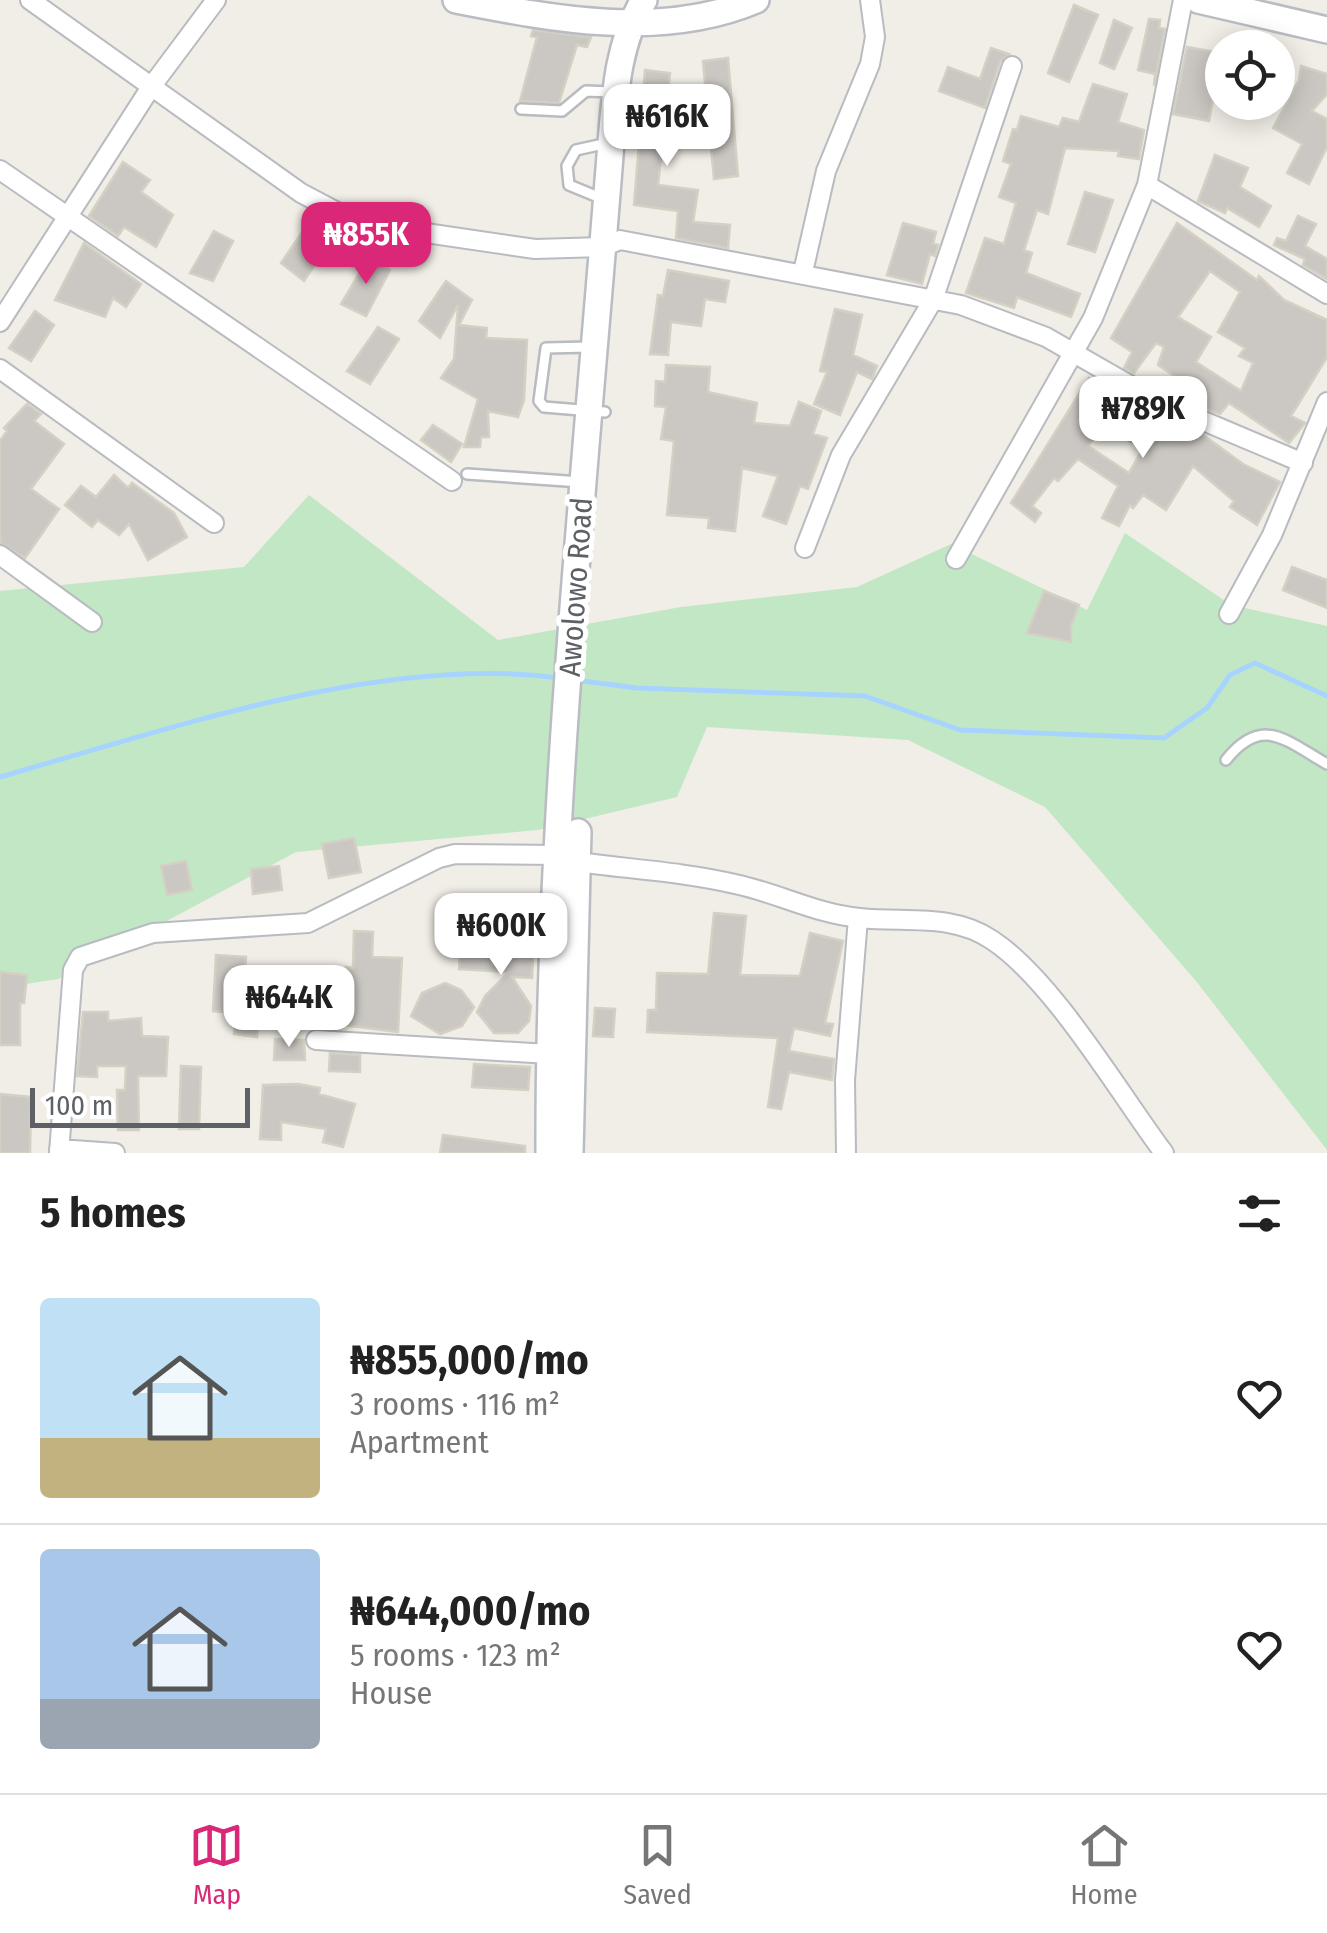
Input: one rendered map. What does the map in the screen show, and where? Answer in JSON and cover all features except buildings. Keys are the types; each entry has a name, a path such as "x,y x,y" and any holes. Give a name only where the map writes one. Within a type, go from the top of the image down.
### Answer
{"main road":[{"path":"456,0 641,12 698,20 751,1"},
{"path":"1198,0 1327,30"},
{"name":"Awolowo Road","path":"578,651 611,244 606,200 615,92 641,12"},
{"name":"Awolowo Road","path":"549,1153 549,1054 568,859 584,483 597,412 595,347 641,12"},
{"name":"Awolowo Road","path":"568,859 570,1153"}],"street":[{"path":"30,0 301,194 358,223 535,249 611,244 803,272 961,305 1021,326 1162,402 1303,463"},
{"path":"0,322 150,87 216,0"},
{"path":"803,272 826,171 870,64 875,37 870,0"},
{"path":"956,559 1093,318 1147,185 1183,0"},
{"path":"804,548 841,454 933,300 1012,66"},
{"path":"0,170 459,477"},
{"path":"1147,185 1327,294"},
{"path":"0,369 214,523"},
{"path":"1229,614 1272,534 1327,402"},
{"path":"0,554 92,622"},
{"path":"115,1153 59,1151 73,970 80,957 152,933 308,923 438,858 455,854 568,859 738,884 790,904 858,918 952,922 995,942 1053,1002 1164,1153"},
{"path":"846,1153 845,1080 858,918"},
{"path":"316,1040 549,1054"}],"lane":[{"path":"520,109 562,110 586,91 615,92"},
{"path":"606,200 569,185 567,166 576,150 611,143"},
{"path":"595,347 546,348 542,354 539,402 544,407 597,412"},
{"path":"459,477 584,483"},
{"path":"1226,760 1242,739 1266,734 1327,764"}],"green space":[{"path":"309,495 498,640 681,607 857,587 951,544 1087,610 1125,533 1231,605 1327,626 1327,1150 1196,981 1045,807 908,740 707,727 677,797 538,830 296,852 58,979 0,988 0,591 244,567"}],"waterway":[{"path":"575,680 637,688 865,696 960,730 1164,738 1207,708 1230,675 1255,663 1327,696"},
{"path":"0,777 205,718 350,686 492,673 559,678"}]}
